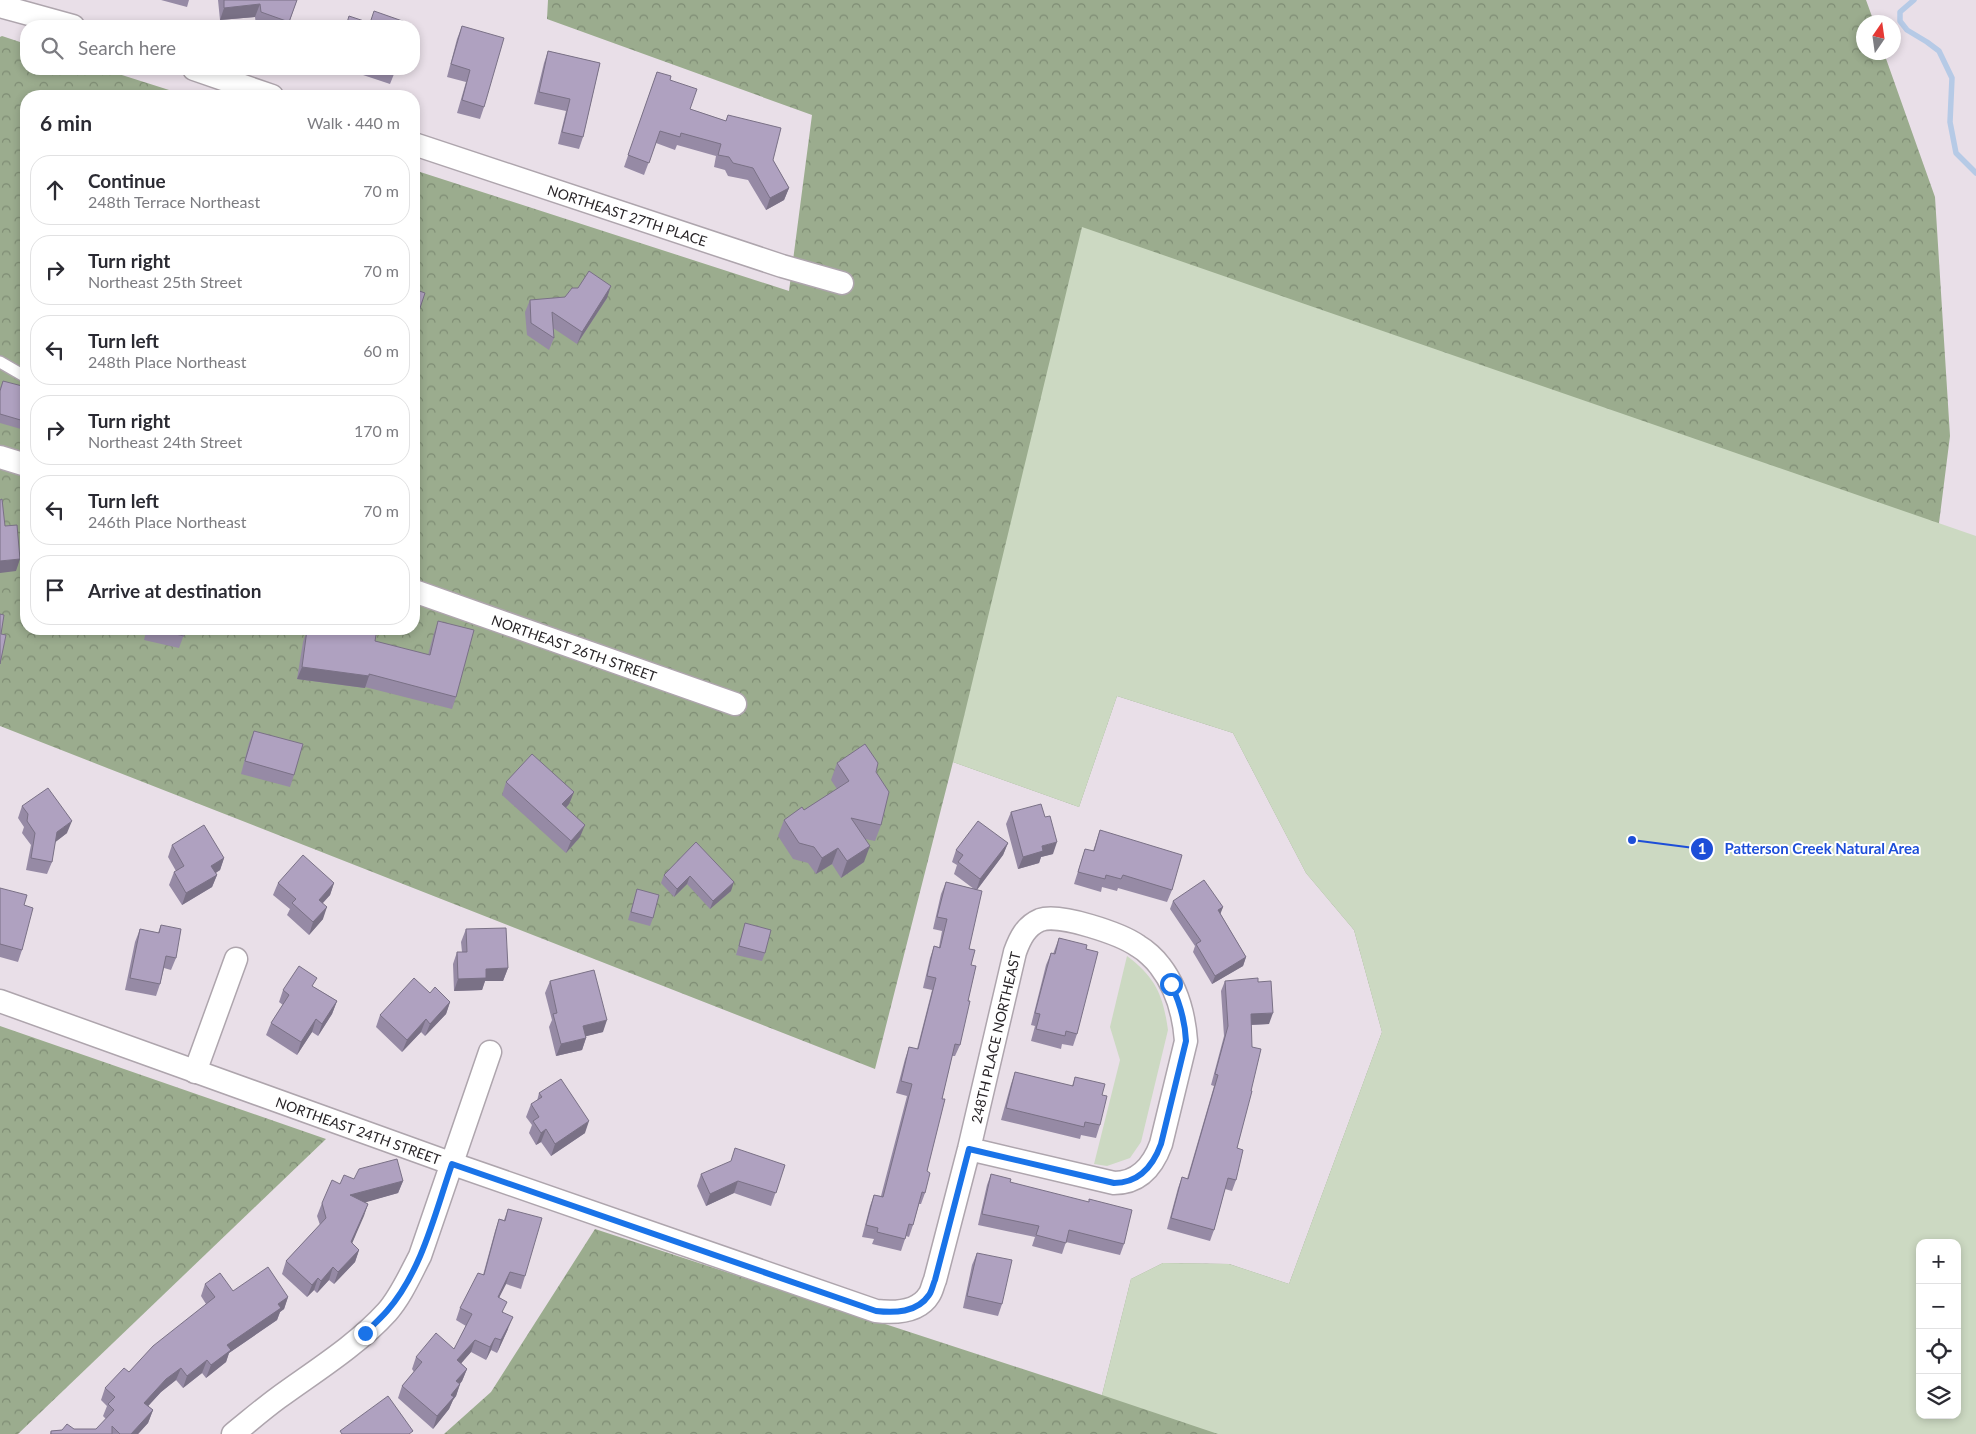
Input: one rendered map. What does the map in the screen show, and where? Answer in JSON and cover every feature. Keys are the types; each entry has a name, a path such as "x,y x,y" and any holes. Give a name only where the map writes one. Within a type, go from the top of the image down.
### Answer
{"street":[{"path":"0,6 51,20"},
{"path":"211,75 255,90"},
{"name":"NORTHEAST 27TH PLACE","path":"420,146 782,266 842,283"},
{"path":"0,457 20,462"},
{"name":"NORTHEAST 26TH STREET","path":"420,593 735,704"},
{"name":"248TH PLACE NORTHEAST","path":"918,1305 928,1296 935,1280 969,1149 1015,952 1021,936 1030,926 1041,920 1066,919 1122,937 1139,946 1160,965 1179,1001 1185,1024 1186,1041 1161,1144 1152,1163 1136,1178 1124,1183 1114,1183 969,1149"},
{"path":"195,1072 236,960"},
{"name":"NORTHEAST 24TH STREET","path":"0,1002 452,1164 876,1311 891,1313 906,1311 918,1305"},
{"path":"233,1434 365,1333 388,1311 406,1285 420,1256 490,1052"}],"lane":[{"path":"0,362 20,374"}],"green space":[{"path":"548,0 1866,0 1871,15 1856,15 1856,60 1886,60 1935,197 1950,436 1939,523 1970,632 1976,671 1920,1239 1916,1239 1916,1419 1921,1419 1921,1434 444,1434 491,1392 595,1229 1102,1395 1131,1279 1163,1263 1229,1264 1289,1284 1382,1032 1354,930 1306,873 1233,733 1117,696 1079,807 953,762 875,1069 0,726 0,37 20,42 20,75 122,75 169,90 20,90 20,635 420,635 420,172 789,291 812,115 547,19"},
{"path":"1082,227 1976,536 1976,1434 1218,1434 1102,1395 1131,1279 1163,1263 1229,1264 1289,1284 1382,1032 1354,930 1306,873 1233,733 1117,696 1079,807 953,762"},
{"path":"1127,956 1145,972 1156,988 1164,1007 1168,1030 1141,1142 1130,1158 1107,1166 1094,1164 1120,1060 1110,1027"},
{"path":"0,1026 326,1139 18,1434 0,1434"}],"building":[{"path":"224,0 297,0 290,20 283,20 261,12 260,4 224,8"},
{"path":"374,11 400,20 371,20"},
{"path":"349,16 361,20 348,20"},
{"path":"462,26 504,38 484,107 462,100 470,70 451,64"},
{"path":"548,51 600,63 583,137 562,132 570,99 539,92"},
{"path":"657,72 671,76 670,80 697,89 690,109 726,121 728,115 781,128 773,160 789,188 770,198 753,168 733,163 729,157 718,155 721,144 681,133 680,137 660,131 649,163 628,155"},
{"path":"589,271 611,286 582,332 552,312 554,338 531,323 530,300 565,297 572,288 578,288"},
{"path":"420,291 425,293 420,308"},
{"path":"3,381 20,385 20,420 0,414 0,391"},
{"path":"2,499 5,526 17,525 20,559 0,561 0,500"},
{"path":"0,614 4,615 1,634 6,635 0,664"},
{"path":"438,621 474,630 456,697 369,674 369,676 302,667 306,635 376,635 375,641 430,655"},
{"path":"254,731 303,744 294,775 245,761"},
{"path":"865,744 878,763 876,772 889,792 881,825 851,818 870,846 847,861 838,848 822,858 814,847 799,843 784,820 802,807 804,810 849,781 837,763"},
{"path":"532,754 574,792 562,804 585,825 571,841 506,782"},
{"path":"48,788 72,821 57,832 52,862 31,858 35,833 27,821 28,814 22,806"},
{"path":"1041,804 1045,817 1050,816 1057,842 1042,846 1043,851 1023,857 1011,812"},
{"path":"978,821 1008,843 980,879 958,862 963,855 956,850"},
{"path":"204,825 224,858 211,866 217,875 186,893 174,872 184,866 172,845"},
{"path":"1100,830 1182,855 1172,890 1123,875 1121,879 1106,875 1105,879 1078,872 1085,849 1094,851"},
{"path":"696,842 734,882 713,901 690,876 677,889 664,875"},
{"path":"303,855 334,883 319,900 327,907 313,922 292,903 296,899 278,883"},
{"path":"1204,880 1223,907 1218,910 1246,957 1215,976 1196,944 1201,941 1173,901"},
{"path":"946,882 982,891 969,949 975,950 971,965 976,966 960,1045 955,1044 942,1099 945,1099 927,1171 930,1173 925,1193 922,1192 913,1225 909,1224 905,1239 877,1232 878,1228 866,1225 874,1195 883,1197 912,1084 901,1081 909,1047 918,1049 936,978 927,976 934,946 940,948 947,919 937,917"},
{"path":"0,888 27,895 24,905 33,908 22,950 0,944"},
{"path":"637,889 659,895 653,918 631,912"},
{"path":"745,923 771,930 765,953 739,946"},
{"path":"161,925 181,929 176,958 166,956 160,984 130,978 140,929 159,933"},
{"path":"506,928 508,968 486,969 486,978 458,979 457,952 467,952 466,929"},
{"path":"1059,938 1087,945 1086,949 1098,952 1077,1034 1066,1031 1065,1036 1036,1029 1040,1014 1035,1013 1051,953 1055,954"},
{"path":"299,966 317,978 312,986 337,1001 322,1024 316,1019 301,1042 271,1023 289,995 283,990"},
{"path":"594,970 607,1020 583,1026 586,1038 561,1044 553,1014 557,1013 550,981"},
{"path":"414,978 430,993 435,987 450,1002 430,1024 426,1019 407,1040 380,1015"},
{"path":"1258,978 1258,982 1271,981 1273,1013 1251,1014 1252,1047 1261,1049 1237,1148 1243,1150 1236,1180 1228,1178 1214,1230 1171,1218 1182,1177 1188,1179 1218,1075 1215,1074 1228,1026 1225,981"},
{"path":"1015,1072 1073,1086 1075,1077 1105,1084 1102,1095 1107,1096 1100,1125 1085,1122 1084,1127 1006,1108"},
{"path":"561,1079 589,1121 555,1144 546,1129 541,1133 533,1121 539,1117 531,1104 542,1097 539,1093"},
{"path":"735,1148 785,1165 776,1193 738,1181 710,1194 701,1174 731,1161"},
{"path":"397,1159 403,1181 350,1195 368,1204 351,1242 359,1250 338,1272 333,1267 321,1281 318,1278 312,1285 286,1261 326,1218 322,1203 332,1180 340,1184 344,1175 354,1179 359,1169"},
{"path":"991,1174 1011,1179 1010,1182 1089,1202 1089,1199 1132,1210 1124,1244 1069,1230 1066,1243 1036,1235 1039,1226 982,1214"},
{"path":"508,1209 542,1218 525,1276 510,1272 498,1297 507,1302 502,1312 513,1317 501,1340 495,1338 490,1347 475,1340 457,1360 467,1369 456,1381 460,1384 451,1395 454,1397 437,1416 402,1386 422,1362 416,1357 436,1333 454,1349 472,1314 460,1308 478,1273 484,1275 499,1219 505,1221"},
{"path":"977,1253 1012,1260 1002,1304 967,1296"},
{"path":"268,1267 288,1297 278,1304 281,1308 227,1345 231,1350 211,1365 207,1360 187,1376 181,1368 166,1379 144,1403 153,1410 131,1434 120,1434 112,1426 112,1434 51,1434 51,1431 62,1430 67,1424 74,1429 96,1429 114,1410 108,1404 115,1397 105,1388 124,1368 129,1372 153,1346 215,1297 205,1284 220,1273 233,1291"},
{"path":"388,1396 413,1431 409,1434 342,1434 340,1431"}],"waterway":[{"path":"1914,0 1900,12 1900,21 1907,30 1939,51 1952,78 1950,122 1956,153 1976,173"}],"place":[{"name":"Patterson Creek Natural Area","path":"1632,840"}],"route":[{"path":"365,1333 388,1311 406,1285 420,1256 452,1164 876,1311 891,1313 906,1311 918,1305 928,1296 935,1280 969,1149 1114,1183 1124,1183 1136,1178 1148,1169 1156,1158 1161,1144 1186,1041 1185,1024 1179,1001 1171,984"}]}
